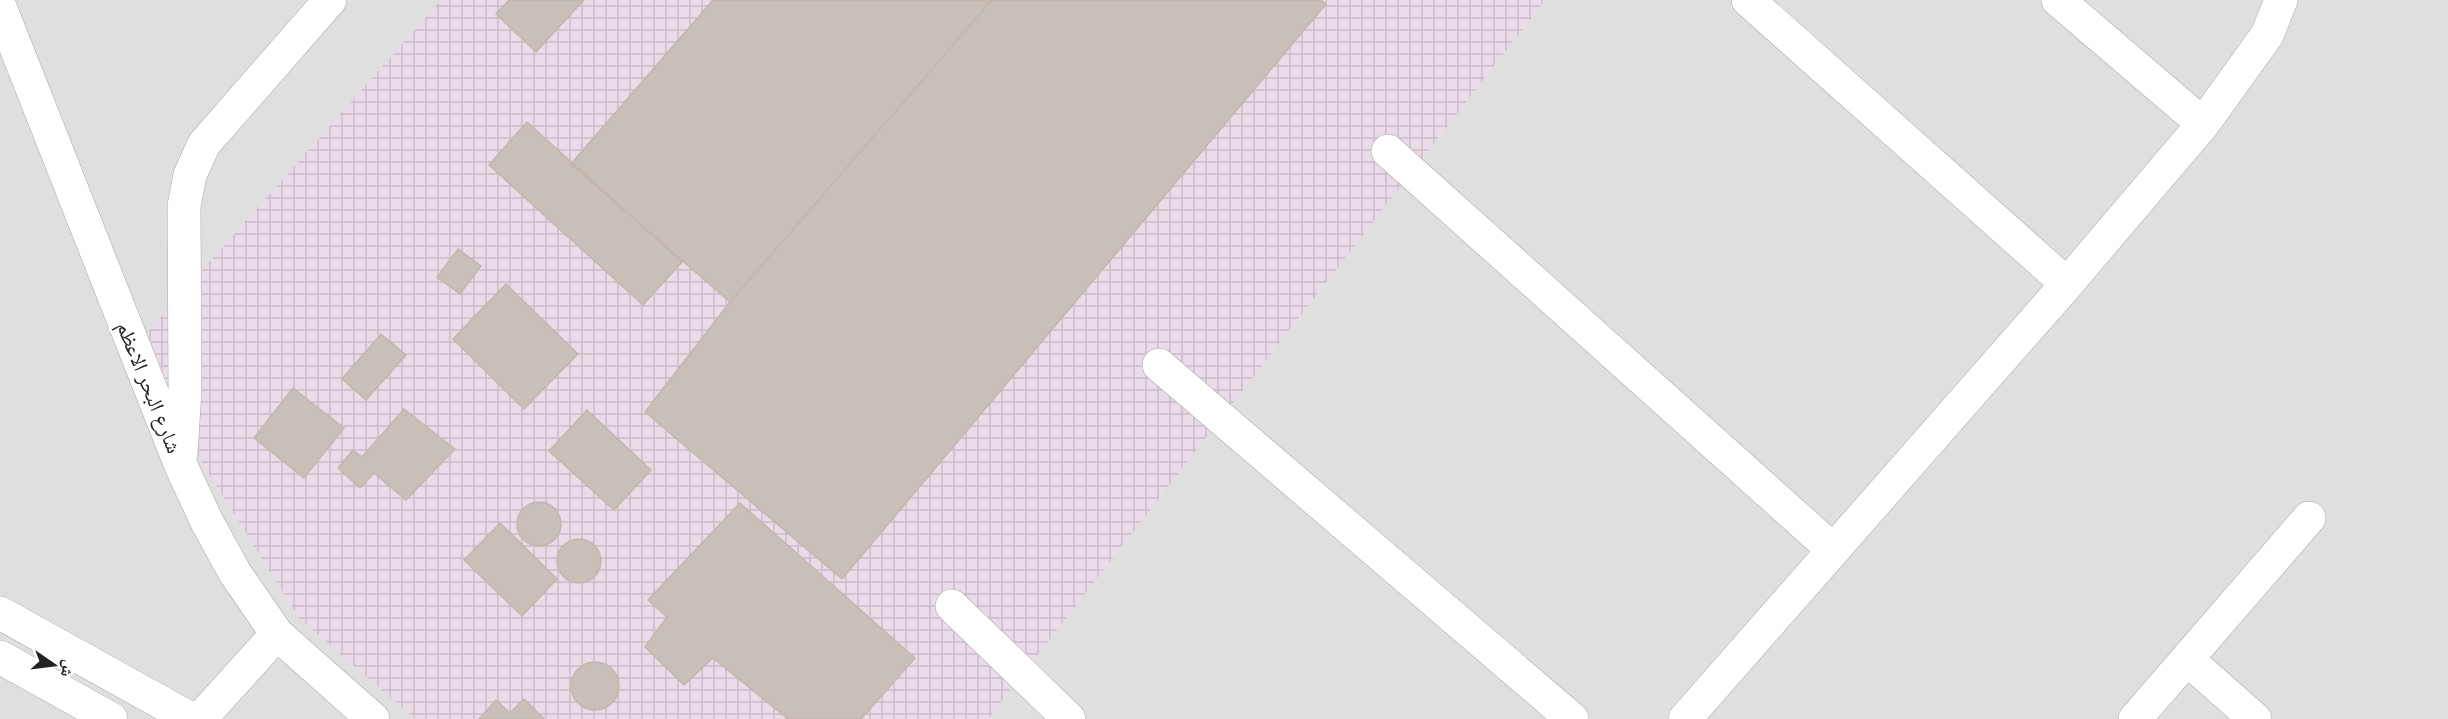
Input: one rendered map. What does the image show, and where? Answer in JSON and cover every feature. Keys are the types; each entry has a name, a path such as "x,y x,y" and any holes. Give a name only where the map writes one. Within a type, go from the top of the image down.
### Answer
{"street":[{"path":"181,465 185,390 184,206 190,175 204,144 330,0"},
{"path":"1748,0 2067,284"},
{"path":"2058,0 2204,124"},
{"path":"1684,719 2067,284 2204,124 2267,34 2281,0"},
{"name":"شارع البحر الاعظم","path":"0,8 181,465 207,522 235,573 277,634 373,719"},
{"path":"1388,151 1832,549"},
{"path":"1159,365 1572,719"},
{"path":"2135,719 2309,518"},
{"path":"952,606 1069,719"},
{"path":"0,613 191,719"},
{"path":"200,719 277,634"},
{"path":"0,657 111,719"},
{"path":"2187,659 2255,719"}],"shaded area":[{"path":"0,0 2448,0 2448,719 0,719"},
{"path":"441,0 1545,0 988,719 415,719 299,618 199,458 147,333"}],"building":[{"path":"509,0 584,0 536,52 496,14"},
{"path":"713,0 992,0 730,302 571,164"},
{"path":"992,0 1321,0 1326,4 842,579 645,412 730,302"},
{"path":"527,122 682,262 643,305 489,165"},
{"path":"458,249 481,266 460,294 437,277"},
{"path":"506,284 578,354 524,409 453,339"},
{"path":"381,334 406,355 366,400 342,379"},
{"path":"293,388 344,428 304,478 254,438"},
{"path":"404,409 455,449 406,500 374,473 360,488 338,468 353,450 362,457"},
{"path":"587,410 651,470 614,510 549,451"},
{"path":"539,502 555,508 561,524 555,540 539,546 523,540 517,524 523,508"},
{"path":"740,503 915,658 861,719 788,719 713,658 684,685 645,647 667,617 648,600"},
{"path":"500,523 557,579 522,616 464,560"},
{"path":"579,539 595,545 601,561 595,577 579,583 563,577 557,561 563,545"},
{"path":"590,662 600,662 612,669 619,681 619,691 612,703 600,710 590,710 575,699 571,691 571,681 582,666"},
{"path":"524,699 544,719 479,719 496,700 510,713"}]}
